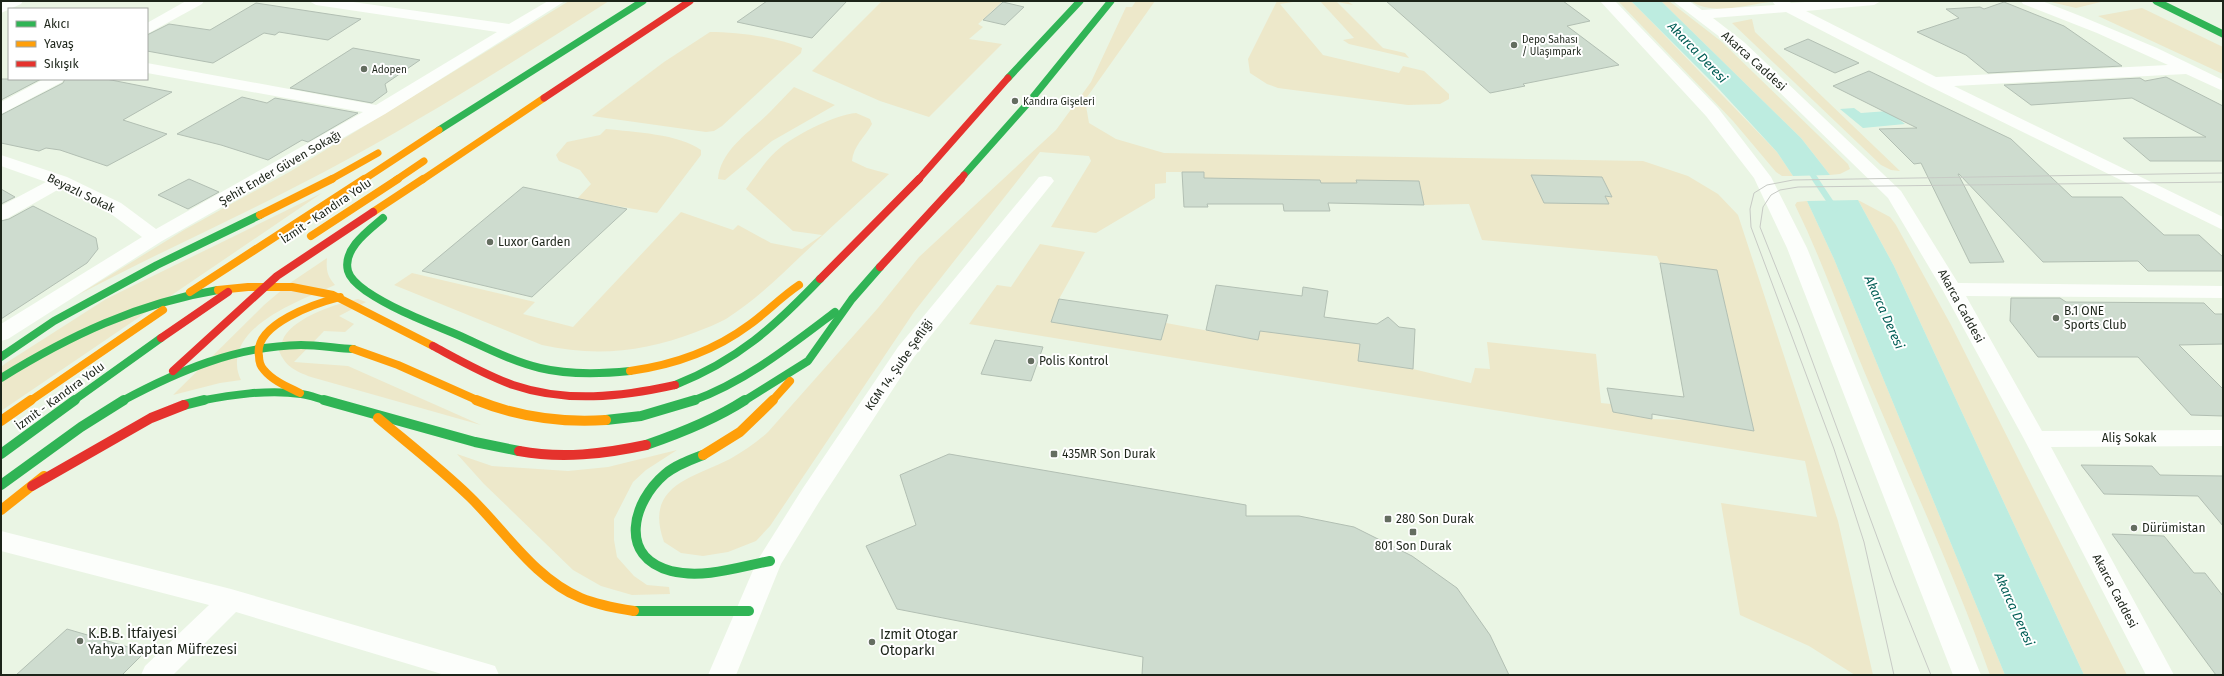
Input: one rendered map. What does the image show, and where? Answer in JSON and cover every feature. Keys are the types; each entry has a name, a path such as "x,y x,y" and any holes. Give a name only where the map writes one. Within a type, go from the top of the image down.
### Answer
{"highway":[{"name":"İzmit - Kandıra Yolu","path":"1,421 110,345 293,224 512,82 643,1"},
{"path":"627,31 674,1"},
{"path":"132,406 277,276 431,175 527,108 690,1"},
{"path":"1,378 49,347 97,325 142,308 216,291 259,286 308,289 333,295 464,362 526,389 556,395 583,397 627,394 659,388 690,379 716,369 742,353 753,345 798,302 837,260 916,182 995,92 1080,1"},
{"path":"770,561 698,572 662,569 655,566 644,556 636,544 635,534 638,513 647,493 662,476 676,466 726,444 747,430 808,361 852,299 1029,102 1111,1"},
{"path":"2156,1 2223,34"},
{"path":"428,126 512,82"},
{"path":"1,357 54,321 143,273 309,191 386,149"},
{"name":"İzmit - Kandıra Yolu","path":"300,243 433,156"},
{"path":"384,302 350,277 348,271 349,258 368,232 431,175"},
{"path":"301,394 274,378 260,365 258,353 261,342 267,333 288,318 324,300 359,296 384,302 526,365 565,372 610,373 668,363 721,343 748,325 793,288 837,260"},
{"name":"İzmit - Kandıra Yolu","path":"1,454 144,350 248,279"},
{"path":"1,485 113,405 168,377 210,361 252,351 310,345 348,348 375,354 489,406 528,418 574,422 612,420 683,405 732,386 766,365 852,299"},
{"path":"32,486 132,428 175,408 230,395 271,392 301,394 504,449 559,455 597,453 651,443 699,427 722,416 808,361"},
{"path":"371,412 480,507 555,585 572,596 586,602 628,610 749,611"},
{"path":"1,510 82,446"}],"street":[{"path":"1,9 16,1"},
{"path":"148,28 197,1"},
{"path":"316,1 510,29"},
{"name":"Şehit Ender Güven Sokağı","path":"1,334 155,237 174,228 379,110 558,1"},
{"path":"1607,1 1648,42 1712,112 1765,182 1797,248 1967,675"},
{"name":"Akarca Caddesi","path":"1680,1 1701,15 1739,45 1895,195 1952,289 2035,439 2160,675"},
{"path":"1701,15 1783,4 1874,1"},
{"path":"2028,1 2064,14 2223,86"},
{"path":"1783,4 1933,82 2223,224"},
{"path":"148,68 379,110"},
{"path":"1933,82 2188,69"},
{"path":"1,109 54,80"},
{"name":"Beyazlı Sokak","path":"1,160 61,181 114,207 155,237"},
{"name":"KGM 14. Şube Şefliği","path":"722,675 770,561 810,495 906,352 1045,180"},
{"path":"1,214 61,181"},
{"path":"1952,289 2223,292"},
{"name":"Aliş Sokak","path":"2035,439 2223,438"},
{"path":"1,541 231,600 485,675"},
{"path":"156,675 231,600"}],"shaded area":[{"path":"569,1 609,1 468,89 361,152 293,188 78,295 184,230 291,171"},
{"path":"882,1 1003,1 978,24 983,27 969,39 1002,44 929,117 880,101 812,71"},
{"path":"1136,1 1155,1 1085,100 1089,123 1116,139 1164,153 1643,161 1688,176 1718,194 1738,215 1838,521 1873,675 1855,675 1809,646 1740,615 1721,503 1817,517 1805,461 969,324 997,285 1011,287 1040,244 1085,252 1059,299 1052,322 1161,340 1166,323 1258,340 1265,309 1294,313 1292,335 1326,340 1328,318 1362,322 1358,361 1413,369 1471,383 1475,368 1490,369 1487,342 1596,354 1601,403 1611,404 1613,412 1652,419 1688,420 1754,431 1717,270 1660,263 1657,256 1482,240 1469,204 1424,205 1419,181 1356,181 1361,203 1321,183 1319,180 1204,178 1203,172 1166,172 1166,183 1155,184 1155,198 1096,233 1051,227 1091,161 1089,156 1040,152 914,312 770,526 756,541 728,552 703,556 681,553 664,542 659,523 660,508 666,496 674,487 686,479 730,459 750,447 768,432 878,308 919,257 1056,130 1091,82 1126,7 1132,7"},
{"path":"1277,1 1293,2 1280,4 1323,55 1399,73 1403,66 1424,71 1449,94 1449,99 1440,104 1408,105 1278,88 1267,84 1250,73 1248,59"},
{"path":"1320,1 1347,1 1353,5 1337,2 1383,48 1405,53 1409,58 1349,44 1343,40 1354,38"},
{"path":"1618,1 1631,1 1647,17 1777,152 1793,176 1782,176 1776,172 1733,121"},
{"path":"1661,1 1669,1 1722,42 1848,164 1850,169 1840,174 1830,175 1801,138"},
{"path":"1691,1 1770,2 1719,9 1709,8"},
{"path":"2047,1 2105,1 2076,8"},
{"path":"2142,8 2223,47 2223,74 2098,16"},
{"path":"1752,19 1755,32 1900,171 1891,170 1881,165 1732,23"},
{"path":"710,32 744,34 769,38 802,48 801,53 722,126 714,131 706,132 592,116 664,62"},
{"path":"794,87 835,105 772,141 725,180 718,179 724,159 730,150"},
{"path":"856,113 870,119 872,124 857,146 852,161 867,168 889,174 752,300 726,319 696,332 677,339 638,348 600,351 562,349 542,345 394,285 412,273 535,302 523,314 573,327 681,212 733,230 738,225 771,243 802,249 822,235 793,231 746,189 762,166 781,147 807,131 828,121 847,114"},
{"path":"606,129 656,135 681,140 701,150 701,155 657,213 577,199 591,184 580,170 559,161 556,155 567,142 600,135"},
{"path":"322,193 1,411 1,367 6,363 106,299"},
{"path":"1858,200 1890,217 1896,225 1951,325 2127,675 2084,675 1894,266"},
{"path":"1807,201 1834,259 2005,675 1990,675 1949,568 1863,369 1816,251 1795,205 1797,202"},
{"path":"327,258 328,273 330,279 335,285 273,314 247,337 239,350 237,365 241,380 220,383 173,395 264,305 290,283"},
{"path":"358,299 366,302 339,316 354,324 345,332 324,331 294,362 348,366 481,425 311,377 300,373 288,365 279,351 284,337 290,330 307,317 339,304"},
{"path":"677,450 646,470 633,482 614,519 614,540 617,557 634,576 647,585 669,587 670,594 632,595 601,586 573,570 484,484 457,454 492,466 568,471 608,467"}],"water":[{"path":"1631,1 1661,1 1801,138 1830,175 1793,176 1777,152 1717,87"},
{"path":"1854,108 1861,113 1888,111 1905,124 1863,128 1840,109"},
{"path":"1858,200 1894,266 2084,675 2005,675 1834,259 1807,201"}],"building":[{"path":"767,1 847,1 812,38 737,22"},
{"name":"Depo Sahası / Ulaşımpark","path":"1386,1 1563,1 1590,21 1567,26 1619,65 1523,84 1525,86 1490,93"},
{"path":"1003,2 1024,7 1005,25 983,20"},
{"path":"2004,2 2064,26 2122,66 1988,73 1966,55 1917,32 1959,18 1946,9 1980,7 1984,9"},
{"path":"256,3 361,19 328,40 279,32 275,35 264,33 213,63 148,51 148,34 169,24 210,30"},
{"path":"1808,39 1859,63 1835,73 1784,49"},
{"name":"Adopen","path":"353,48 420,60 385,84 387,92 372,103 290,88"},
{"path":"1869,71 2011,139 2072,197 2122,197 2164,235 2199,235 2223,257 2223,271 2148,271 2138,261 2043,262 1958,174 2004,262 1970,263 1921,163 1914,164 1879,129 1917,128 1833,86"},
{"path":"2166,77 2223,106 2223,161 2150,161 2123,138 2206,137 2132,98 2031,105 2004,85 2140,78 2145,81"},
{"path":"1,79 39,80 1,100"},
{"path":"64,80 111,80 172,92 123,120 167,134 107,166 60,150 46,148 39,151 1,143 1,115 63,83"},
{"path":"242,97 267,103 275,98 358,113 308,142 302,140 268,160 221,145 177,134"},
{"path":"1182,172 1204,172 1204,178 1320,180 1321,183 1357,183 1356,180 1419,181 1424,205 1328,203 1330,211 1284,211 1283,204 1207,204 1208,207 1184,207"},
{"path":"1531,175 1602,177 1612,197 1605,196 1609,204 1544,203"},
{"path":"189,179 219,192 188,209 158,195"},
{"name":"Luxor Garden","path":"523,187 627,209 532,297 422,271"},
{"path":"1,189 15,197 1,204"},
{"path":"33,206 96,238 98,249 87,263 1,319 1,221 9,219"},
{"path":"1660,263 1717,270 1754,431 1652,414 1652,419 1613,412 1607,388 1684,397"},
{"path":"1216,285 1302,296 1303,287 1328,291 1324,317 1377,324 1388,317 1399,327 1415,329 1413,369 1358,361 1360,344 1260,331 1258,340 1206,330"},
{"path":"2011,298 2060,298 2066,302 2204,303 2215,314 2223,314 2223,344 2179,345 2223,389 2223,416 2191,415 2138,357 2038,357 2010,321"},
{"path":"1059,299 1168,315 1161,340 1051,322"},
{"path":"995,340 1043,347 1031,381 981,374"},
{"path":"949,454 1246,505 1246,516 1299,516 1354,527 1412,556 1457,588 1490,635 1509,675 1142,675 1143,657 897,609 866,546 916,525 900,475"},
{"path":"2081,465 2152,466 2160,475 2223,476 2223,526 2198,496 2104,494"},
{"path":"2112,534 2164,536 2194,573 2205,573 2223,596 2223,675 2216,675"},
{"name":"K.B.B. İtfaiyesi Yahya Kaptan Müfrezesi","path":"67,629 145,652 122,675 16,675"}],"waterway":[{"name":"Akarca Deresi","path":"1809,169 1816,180"},
{"name":"Akarca Deresi","path":"1815,179 1835,209"}],"tram line":[{"path":"1894,675 1864,542 1834,449 1751,227 1750,209 1754,193 1767,185 1793,180 2223,173"},
{"path":"1931,675 1894,583 1799,325 1760,227 1763,207 1771,195 1780,190 1798,187 2223,182"}],"traffic: fast":[{"path":"439,130 643,1"},
{"path":"1008,78 1080,1"},
{"path":"964,175 1029,102 1111,1"},
{"path":"2156,1 2223,34"},
{"path":"1,357 54,321 157,265 260,215"},
{"path":"383,218 370,228 358,241 349,255 347,263 348,271 353,281 379,300 509,358 529,365 551,370 574,372 608,373 630,371"},
{"path":"646,445 685,432 722,415 808,361 852,299 880,267"},
{"path":"675,385 719,366 755,342 787,313 820,279"},
{"path":"1,378 78,334 132,311 160,302 218,290"},
{"path":"606,420 641,416 673,408 702,398 730,385 782,352 835,312"},
{"path":"1,454 161,338"},
{"path":"1,485 81,427 122,401 164,379 207,362 253,350 301,345 353,349"},
{"path":"184,405 242,395 271,393 301,394 475,442 519,451"},
{"path":"703,455 683,463 669,471 646,495 636,522 635,535 639,548 646,558 659,567 685,573 714,572 770,561"},
{"path":"634,611 749,611"}],"traffic: slow":[{"path":"373,212 544,98"},
{"path":"190,292 439,130"},
{"path":"260,215 309,191 378,153"},
{"path":"311,236 424,161"},
{"path":"630,371 662,366 692,356 722,342 749,325 799,285"},
{"path":"218,290 248,287 292,287 333,295 433,346"},
{"path":"300,393 278,382 263,370 260,365 258,352 262,340 271,329 284,319 314,305 340,297"},
{"path":"1,421 163,310"},
{"path":"353,349 384,359 455,392 486,405 503,410 536,418 554,420 606,420"},
{"path":"703,455 729,441 751,423 790,381"},
{"path":"378,418 470,497 524,555 541,572 559,586 580,598 605,606 634,611"},
{"path":"1,510 44,476"}],"traffic: jam":[{"path":"544,98 690,1"},
{"path":"820,279 917,181 1008,78"},
{"path":"880,267 964,175"},
{"path":"173,371 277,276 373,212"},
{"path":"161,338 228,292"},
{"path":"433,346 492,377 533,391 553,395 573,397 615,396 655,390 675,385"},
{"path":"32,486 151,418 184,405"},
{"path":"519,451 534,454 582,455 646,445"}],"place":[{"name":"Depo Sahası / Ulaşımpark","path":"1514,45"},
{"name":"Adopen","path":"364,69"},
{"name":"Kandıra Gişeleri","path":"1015,101"},
{"name":"Luxor Garden","path":"490,242"},
{"name":"B.1 ONE Sports Club","path":"2056,318"},
{"name":"Polis Kontrol","path":"1031,361"},
{"name":"435MR Son Durak","path":"1054,454"},
{"name":"280 Son Durak","path":"1388,519"},
{"name":"Dürümistan","path":"2134,528"},
{"name":"801 Son Durak","path":"1413,532"},
{"name":"K.B.B. İtfaiyesi Yahya Kaptan Müfrezesi","path":"80,641"},
{"name":"Izmit Otogar Otoparkı","path":"872,642"}]}
